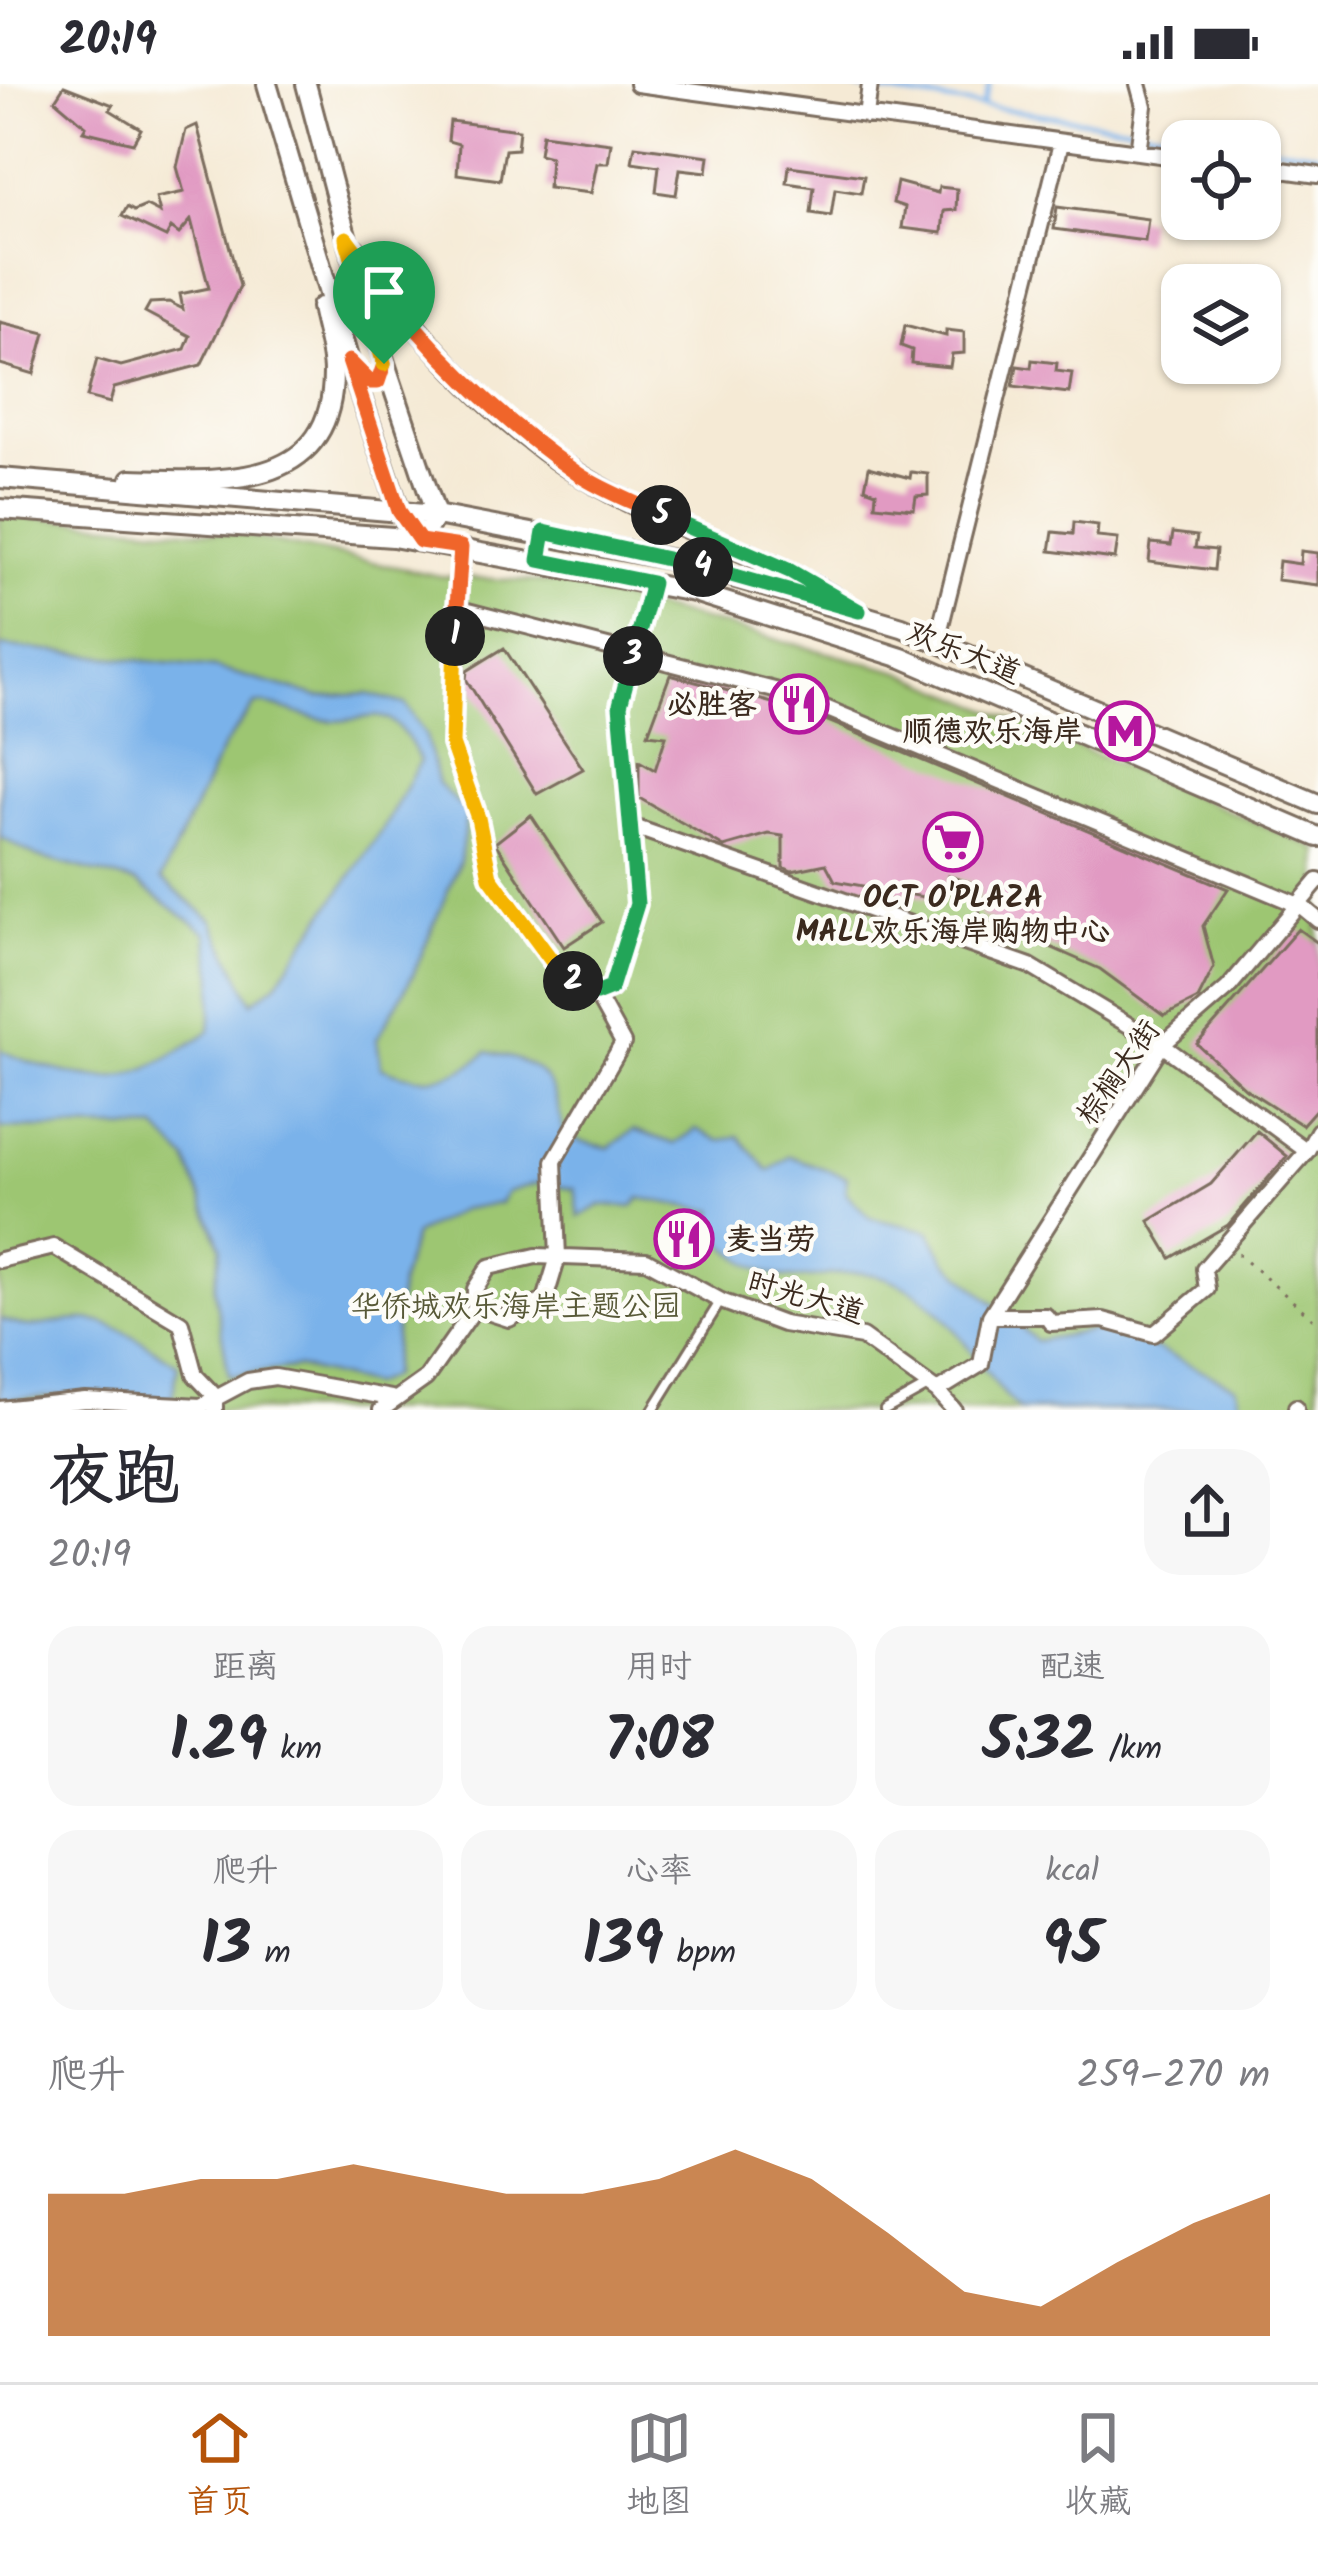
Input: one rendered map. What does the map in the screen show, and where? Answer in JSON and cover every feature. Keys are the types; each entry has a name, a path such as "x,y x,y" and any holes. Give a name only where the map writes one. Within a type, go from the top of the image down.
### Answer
{"street":[{"path":"267,84 308,232 399,511 420,541 436,515 384,364 306,84"},
{"path":"637,84 1161,153"},
{"path":"866,111 870,84"},
{"path":"1138,84 1143,116 1139,147"},
{"path":"937,641 1061,142"},
{"path":"1281,170 1318,175"},
{"path":"5,478 219,481 279,470 307,450 326,414 333,373 308,232"},
{"path":"346,238 417,330 491,404 581,477 790,571 859,611"},
{"path":"349,361 370,382 378,382 384,364"},
{"name":"欢乐大道","path":"5,478 436,515 680,561 859,611 1318,804"},
{"path":"270,500 270,528"},
{"name":"欢乐大道","path":"0,509 420,541 652,583 759,610 902,658 1318,837"},
{"path":"539,560 544,532"},
{"path":"0,1409 85,1400 201,1406 275,1377 386,1404 426,1378 475,1308 509,1319 545,1300 558,1257 554,1161 623,1043 596,994 563,976 490,877 478,818 452,744 461,547"},
{"path":"596,994 611,988 637,904 634,826 620,705 652,583"},
{"path":"456,608 794,695 1301,905 1318,920"},
{"path":"634,826 1030,965 1162,1046 1307,1151"},
{"name":"棕榈大街","path":"990,1316 1162,1046 1228,988 1318,881"},
{"path":"933,1388 981,1364 990,1316 1046,1316 1051,1323 1103,1320 1154,1334 1207,1289 1204,1269 1307,1151 1318,1131"},
{"path":"0,1260 54,1247 181,1323 195,1375 215,1403"},
{"name":"时光大道","path":"475,1308 476,1288 489,1267 558,1257 646,1260 721,1300 782,1324 862,1337 933,1388 954,1410"}],"lane":[{"path":"652,1410 721,1300"},
{"path":"885,1410 933,1388"}],"path":[{"path":"1227,1244 1318,1323"}],"green space":[{"name":"华侨城欢乐海岸主题公园","path":"0,515 236,534 440,576 562,583 901,672 1318,849 1318,1410 0,1410"}],"water":[{"path":"0,646 215,668 319,697 368,694 405,704 426,736 438,784 467,813 460,861 413,975 377,1039 381,1067 410,1076 437,1077 463,1069 487,1052 523,1062 544,1077 556,1101 564,1137 609,1148 634,1130 675,1144 696,1129 720,1141 738,1136 769,1171 790,1156 847,1177 845,1192 870,1218 929,1231 946,1261 1036,1341 1110,1327 1235,1386 1242,1410 1020,1410 954,1328 907,1287 865,1273 781,1277 749,1264 710,1231 715,1211 640,1198 632,1207 601,1205 579,1217 575,1189 537,1183 507,1192 500,1203 463,1209 414,1235 400,1283 391,1376 371,1385 298,1367 229,1376 214,1289 221,1247 187,1160 157,1129 0,1128 0,1050 58,1070 118,1077 154,1065 210,1031 214,978 207,933 137,883 38,857 0,837","holes":["255,704 330,721 384,718 407,738 420,761 385,826 276,984 252,1002 212,920 161,879 223,747"]},
{"path":"0,1319 34,1326 96,1321 121,1330 178,1365 172,1400 95,1394 0,1399"}],"building":[{"path":"64,86 113,105 110,110 141,129 133,143 83,131 86,126 55,100"},
{"path":"450,121 519,130 517,149 505,150 500,180 457,174 459,144 448,141"},
{"path":"197,125 240,286 201,365 114,388 110,403 87,397 97,359 121,366 185,349 190,336 145,312 150,303 169,302 183,309 180,294 209,288 191,220 179,234 171,228 166,237 122,216 127,207 134,211 146,206 160,213 156,198 184,192 177,167 186,130"},
{"path":"542,134 611,143 608,163 597,163 591,193 548,188 550,157 539,154"},
{"path":"635,146 709,156 707,172 680,169 676,195 656,192 659,166 632,162"},
{"path":"789,166 864,176 861,193 835,189 831,216 811,213 814,187 787,183"},
{"path":"897,182 938,193 939,187 957,189 956,210 944,211 942,233 902,228 905,207 893,203"},
{"path":"1057,207 1148,219 1145,241 1054,229"},
{"path":"0,322 45,333 34,374 0,364"},
{"path":"905,325 946,336 946,330 964,332 964,353 952,354 950,367 911,363 912,350 901,346"},
{"path":"1032,360 1057,363 1056,371 1072,373 1069,393 1013,386 1017,366 1031,368"},
{"path":"869,467 910,478 911,472 928,474 928,495 916,496 914,509 875,505 876,492 865,488"},
{"path":"1074,522 1098,525 1097,537 1118,539 1115,559 1050,551 1053,532 1073,534"},
{"path":"1173,533 1197,536 1195,548 1216,550 1214,570 1149,562 1151,543 1171,545"},
{"path":"1301,551 1318,553 1318,585 1277,580 1279,561 1300,564"},
{"path":"504,648 583,769 537,794 466,679 467,671"},
{"name":"OCT O'PLAZA MALL欢乐海岸购物中心","path":"670,675 809,713 1228,889 1203,926 1214,967 1198,999 1164,1016 1100,969 980,916 978,885 948,876 945,901 835,881 826,864 792,871 783,867 783,836 769,834 724,847 639,798 639,761 655,770 666,736 648,734"},
{"path":"531,815 602,922 564,947 495,843"},
{"path":"1298,929 1318,943 1318,1107 1302,1125 1246,1089 1197,1044"},
{"path":"1257,1131 1287,1156 1228,1225 1171,1258 1149,1221 1211,1184"}],"waterway":[{"path":"825,84 1161,131"},
{"path":"983,106 990,84"},
{"path":"1281,148 1318,153"}],"place":[{"name":"必胜客","path":"799,704"},
{"name":"顺德欢乐海岸","path":"1125,731"},
{"name":"OCT O'PLAZA MALL欢乐海岸购物中心","path":"953,842"},
{"name":"麦当劳","path":"684,1239"}],"route":[{"path":"346,238 402,315 491,404 581,477 790,571 859,611 680,561 544,532 539,560 652,583 620,705 634,826 637,904 611,988 596,994 563,976 490,877 478,818 452,744 461,547 420,541 399,511 349,361 370,382 378,382 384,364 346,238"}]}
